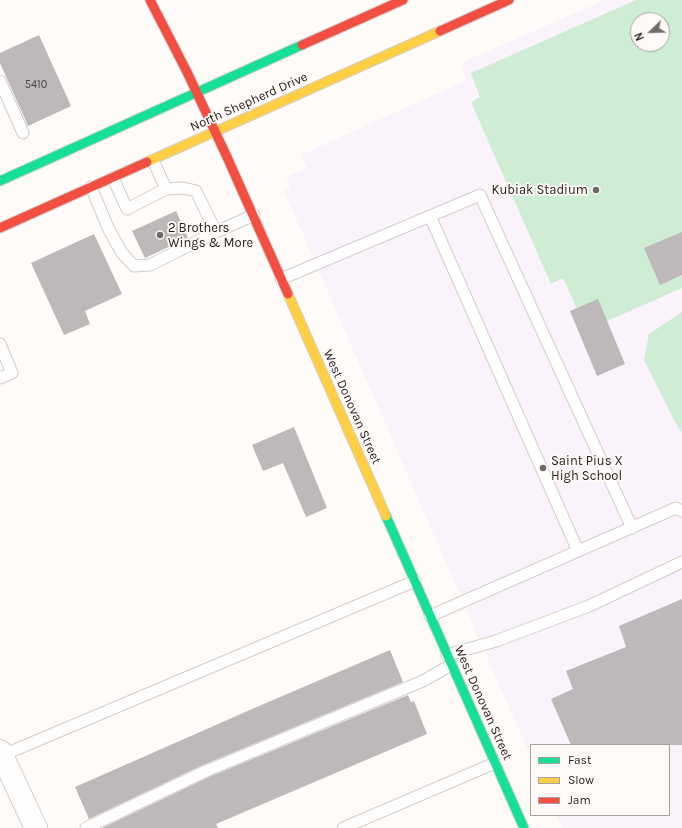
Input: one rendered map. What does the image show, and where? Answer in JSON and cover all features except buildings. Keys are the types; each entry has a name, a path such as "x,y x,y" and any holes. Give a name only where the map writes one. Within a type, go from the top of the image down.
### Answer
{"main road":[{"name":"West Donovan Street","path":"150,0 254,215 524,828"},
{"path":"0,181 403,0"},
{"name":"North Shepherd Drive","path":"0,228 509,0"}],"street":[{"path":"1,753 36,828"}],"lane":[{"path":"0,81 23,133"},
{"path":"153,160 166,189"},
{"path":"113,178 127,209 166,189 183,188 196,191 216,232"},
{"path":"91,187 109,230 122,253 134,266 150,265 254,215"},
{"path":"281,279 480,195 632,528"},
{"path":"430,216 578,551"},
{"path":"0,344 12,373 0,378"},
{"path":"430,616 676,508 682,511"},
{"path":"86,828 206,771 402,690 423,680 449,660 589,606 682,562"},
{"path":"1,753 415,581"},
{"path":"343,828 495,763"}],"shaded area":[{"name":"Saint Pius X High School","path":"605,0 682,0 682,828 562,828 556,816 670,816 670,744 530,744 530,756 284,191 291,188 286,177 307,168 301,155 467,80 461,63"}],"green space":[{"name":"Kubiak Stadium","path":"636,0 682,0 682,288 605,322 578,311 563,278 551,284 471,102 480,97 471,73"},
{"path":"682,312 682,432 676,424 644,360 649,334"}],"traffic: fast":[{"path":"0,181 302,45"},
{"path":"386,516 524,828"}],"traffic: slow":[{"path":"147,162 440,31"},
{"path":"288,294 386,516"}],"traffic: jam":[{"path":"150,0 187,72 227,157 288,294"},
{"path":"302,45 403,0"},
{"path":"440,31 509,0"},
{"path":"0,228 147,162"}],"place":[{"name":"Kubiak Stadium","path":"596,190"},
{"name":"2 Brothers Wings & More","path":"160,235"},
{"name":"Saint Pius X High School","path":"543,468"}]}
